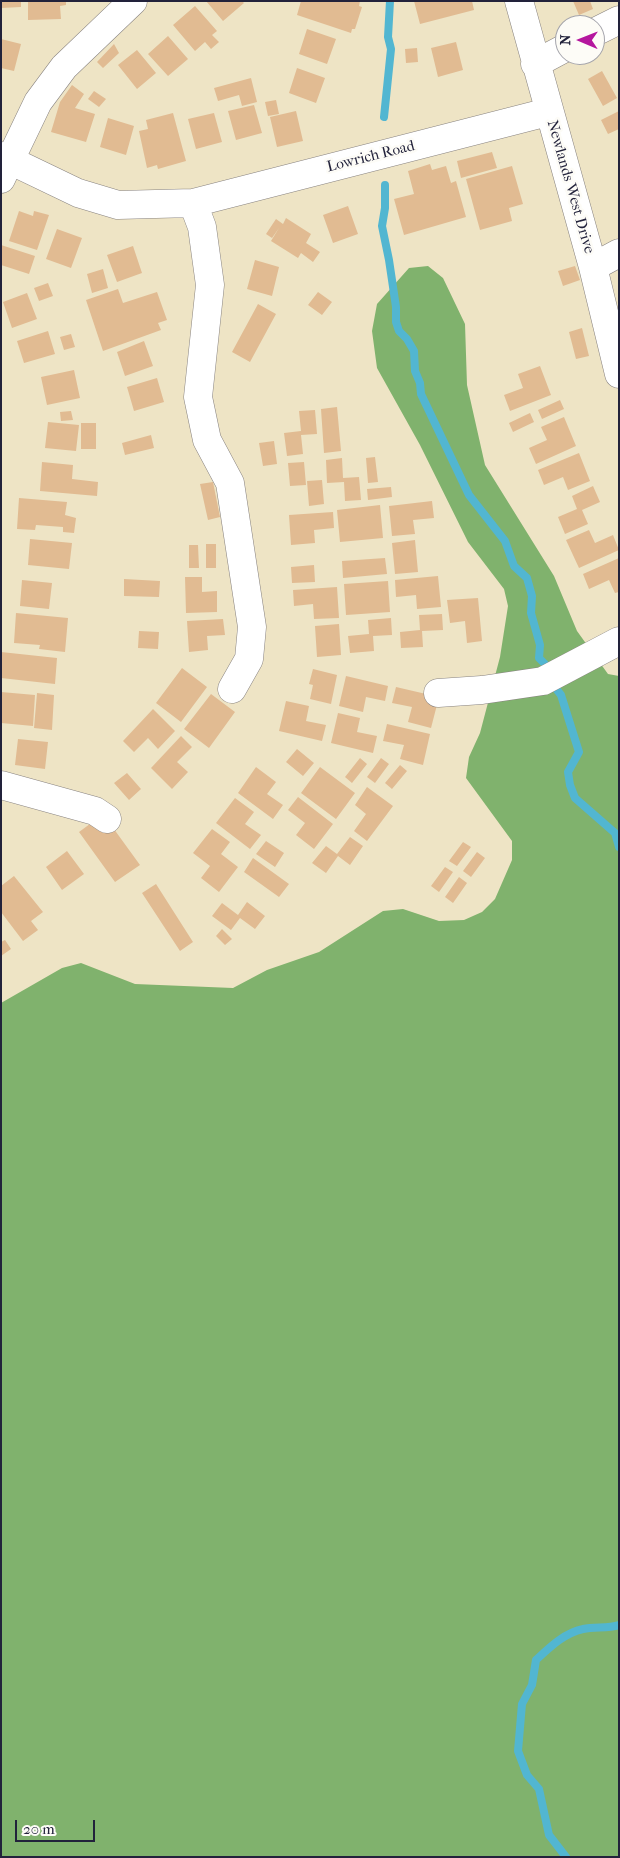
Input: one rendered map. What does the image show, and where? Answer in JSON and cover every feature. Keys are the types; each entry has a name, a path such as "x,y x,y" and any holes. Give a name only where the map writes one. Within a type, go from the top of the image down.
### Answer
{"street":[{"path":"4,165 38,102 64,67 133,1"},
{"name":"Newlands West Drive","path":"519,1 548,112 593,268 619,374"},
{"path":"605,27 619,20"},
{"path":"535,64 555,53"},
{"name":"Lowrich Road","path":"4,165 118,206 193,203 548,112"},
{"path":"193,203 202,227 210,285 198,397 207,440 230,483 252,627 249,659 232,689"},
{"path":"593,268 619,253"},
{"path":"438,693 482,690 543,682 619,641"},
{"path":"1,785 95,811 107,819"}],"green space":[{"path":"428,266 443,278 465,324 467,385 485,465 554,576 577,631 608,674 619,676 619,1857 1,1857 1,1003 62,968 81,963 135,984 233,988 267,970 319,952 383,911 403,909 439,921 464,920 482,912 495,899 512,860 512,841 466,778 469,757 480,733 500,657 508,606 504,589 468,542 420,445 377,368 372,331 377,304 409,268"}],"building":[{"path":"1,1 21,1 21,7 1,8"},
{"path":"28,1 66,1 66,5 60,6 61,19 28,20"},
{"path":"206,1 242,1 244,3 223,21"},
{"path":"301,1 360,1 359,6 362,7 355,29 352,29 351,33 297,15"},
{"path":"414,1 472,1 474,10 420,24"},
{"path":"573,1 590,1 593,9 579,15"},
{"path":"195,6 217,31 212,35 219,42 211,49 205,42 195,51 173,25"},
{"path":"307,29 336,39 327,64 299,54"},
{"path":"168,36 188,59 168,76 148,54"},
{"path":"1,39 21,44 14,71 1,68"},
{"path":"456,42 463,70 438,77 431,48"},
{"path":"114,44 119,53 103,68 97,62"},
{"path":"417,48 418,62 406,63 405,49"},
{"path":"137,50 156,73 137,89 118,65"},
{"path":"297,68 325,78 316,103 289,93"},
{"path":"602,71 617,98 603,106 588,79"},
{"path":"251,78 257,102 242,106 239,95 218,101 214,88"},
{"path":"72,85 84,94 75,108 95,114 86,142 51,132 60,102"},
{"path":"94,91 106,99 99,107 88,99"},
{"path":"276,100 279,114 268,116 265,102"},
{"path":"254,105 262,133 236,140 228,111"},
{"path":"296,111 303,141 277,147 270,117"},
{"path":"619,111 619,129 608,134 601,120"},
{"path":"173,113 186,161 158,169 157,165 147,168 139,131 148,129 146,120"},
{"path":"214,113 222,142 196,149 188,119"},
{"path":"108,118 134,126 126,155 100,147"},
{"path":"492,152 497,168 461,178 457,161"},
{"path":"430,164 432,170 446,166 451,183 456,181 466,217 404,235 394,199 414,194 408,171"},
{"path":"512,166 523,204 509,208 512,221 480,230 466,179"},
{"path":"348,206 358,234 333,243 323,215"},
{"path":"19,211 33,216 34,211 49,215 37,250 9,241"},
{"path":"286,218 311,234 306,243 320,252 313,262 301,253 298,258 271,241 279,228 272,238 266,234 276,219 283,224"},
{"path":"57,229 82,238 71,268 46,259"},
{"path":"1,245 35,256 29,274 1,265"},
{"path":"133,246 142,273 117,282 107,255"},
{"path":"255,260 279,267 272,296 247,289"},
{"path":"575,266 580,280 563,286 558,271"},
{"path":"103,269 108,288 92,293 87,274"},
{"path":"48,283 53,296 39,301 34,288"},
{"path":"118,289 123,303 157,292 167,320 158,323 161,330 103,351 86,300"},
{"path":"318,292 332,302 322,315 308,305"},
{"path":"27,293 37,319 12,328 3,302"},
{"path":"258,304 276,314 250,362 232,352"},
{"path":"582,328 589,356 576,359 569,332"},
{"path":"48,331 55,354 24,363 17,341"},
{"path":"71,334 75,347 64,350 60,337"},
{"path":"144,341 153,366 125,376 117,352"},
{"path":"540,366 551,395 510,411 504,395 523,388 518,374"},
{"path":"74,370 80,398 47,405 41,377"},
{"path":"157,378 164,402 134,411 127,387"},
{"path":"560,400 564,409 542,419 538,410"},
{"path":"337,407 341,451 324,453 321,409"},
{"path":"315,410 317,434 301,435 303,454 287,456 284,433 301,431 299,411"},
{"path":"71,411 73,420 61,421 60,412"},
{"path":"530,413 534,422 513,432 509,423"},
{"path":"564,417 576,446 536,464 529,448 547,440 541,427"},
{"path":"48,422 79,425 76,451 45,448"},
{"path":"81,423 96,423 96,449 81,449"},
{"path":"151,435 154,448 125,455 122,443"},
{"path":"274,441 277,464 263,466 259,443"},
{"path":"579,453 590,481 568,490 563,477 544,485 538,470"},
{"path":"375,457 378,482 368,483 366,458"},
{"path":"342,458 343,478 359,477 361,500 345,501 344,482 327,483 326,460"},
{"path":"42,462 73,465 72,479 98,482 97,496 40,491"},
{"path":"304,462 306,485 290,486 288,463"},
{"path":"322,480 324,504 309,506 307,481"},
{"path":"213,482 220,517 208,520 200,484"},
{"path":"593,486 600,502 582,510 588,524 565,534 558,517 577,509 572,496"},
{"path":"391,487 392,497 368,500 367,489"},
{"path":"19,498 67,502 65,515 76,518 74,533 63,532 63,527 36,525 35,530 17,529"},
{"path":"432,501 434,518 413,520 415,534 392,536 389,506"},
{"path":"380,505 383,538 340,542 337,510"},
{"path":"333,512 334,528 314,530 315,543 291,545 289,515"},
{"path":"589,530 595,543 613,535 619,550 579,568 566,540"},
{"path":"30,539 72,543 69,569 28,565"},
{"path":"415,540 418,572 395,574 392,543"},
{"path":"206,544 216,544 216,568 206,568"},
{"path":"189,545 198,545 199,568 189,568"},
{"path":"385,558 387,574 343,578 342,561"},
{"path":"619,558 619,592 615,593 609,580 589,589 583,574"},
{"path":"314,565 315,582 292,583 291,567"},
{"path":"438,576 441,607 417,609 416,595 396,597 395,580"},
{"path":"185,577 202,577 202,592 217,591 217,612 186,613"},
{"path":"124,579 160,581 159,597 124,596"},
{"path":"22,580 52,583 49,609 20,606"},
{"path":"388,581 390,612 346,615 344,584"},
{"path":"337,587 339,618 314,619 313,604 294,606 293,590"},
{"path":"478,598 482,641 467,643 465,621 450,623 447,600"},
{"path":"16,613 68,618 65,652 39,649 40,645 14,643"},
{"path":"442,614 443,630 422,631 423,647 401,648 400,632 420,630 419,615"},
{"path":"391,618 392,635 373,636 374,651 350,653 348,636 369,634 368,620"},
{"path":"223,619 225,635 207,636 208,650 189,652 187,621"},
{"path":"339,624 341,655 317,657 315,626"},
{"path":"139,631 159,632 158,649 138,648"},
{"path":"1,652 57,658 55,684 1,678"},
{"path":"182,668 207,687 181,722 156,703"},
{"path":"313,669 337,675 331,704 310,699 313,685 309,684"},
{"path":"346,676 388,686 385,701 366,697 363,712 339,706"},
{"path":"396,687 439,697 431,728 408,722 412,707 392,703"},
{"path":"1,692 35,695 33,726 1,723"},
{"path":"37,693 54,695 52,730 34,728"},
{"path":"211,694 235,712 209,748 184,729"},
{"path":"286,701 309,706 306,721 326,725 322,741 279,731"},
{"path":"153,709 175,731 158,749 148,738 134,752 123,741"},
{"path":"338,713 360,718 357,732 377,736 373,753 331,743"},
{"path":"387,724 430,734 423,765 400,759 404,745 383,741"},
{"path":"181,736 192,747 177,762 188,772 172,789 151,768"},
{"path":"18,739 48,742 45,769 15,765"},
{"path":"297,749 314,763 303,776 286,762"},
{"path":"360,758 367,764 352,783 345,777"},
{"path":"381,758 389,764 375,783 367,777"},
{"path":"400,765 407,771 392,789 385,783"},
{"path":"256,767 276,782 267,794 283,805 273,819 238,793"},
{"path":"320,767 355,793 336,819 301,793"},
{"path":"127,773 141,789 129,800 114,783"},
{"path":"367,787 393,806 367,841 354,831 366,814 355,805"},
{"path":"298,797 333,824 314,849 296,835 305,823 288,810"},
{"path":"235,798 254,812 245,824 261,835 250,849 216,823"},
{"path":"94,821 102,832 111,825 140,865 115,882 79,832"},
{"path":"212,829 230,842 221,854 238,867 219,892 201,878 210,866 193,853"},
{"path":"350,837 363,846 350,865 338,856 326,873 312,863 326,846 337,854"},
{"path":"266,841 284,853 275,867 256,854"},
{"path":"463,842 471,847 457,866 449,861"},
{"path":"67,851 84,874 62,890 46,867"},
{"path":"477,852 485,858 471,877 463,871"},
{"path":"253,858 289,884 279,897 244,872"},
{"path":"445,867 453,872 439,892 431,886"},
{"path":"14,876 43,912 31,921 38,930 23,941 1,912 1,886"},
{"path":"459,877 467,883 453,903 445,897"},
{"path":"156,884 193,942 180,951 142,893"},
{"path":"247,902 265,916 255,929 240,918 231,930 212,916 222,903 238,915"},
{"path":"222,929 232,939 225,945 216,936"},
{"path":"5,940 11,949 1,956 1,942"}],"waterway":[{"path":"384,117 391,49 388,37 390,1"},
{"path":"385,185 385,208 382,226 396,307 396,322 399,331 407,339 414,351 415,371 420,383 421,394 469,495 505,541 514,566 527,578 532,596 531,613 540,645 539,658 545,664 546,670"},
{"path":"554,686 561,695 579,752 568,772 575,798 615,833 619,847"},
{"path":"566,1857 549,1835 539,1789 527,1775 518,1751 522,1704 532,1685 536,1660 563,1637 588,1628 619,1625"}]}
